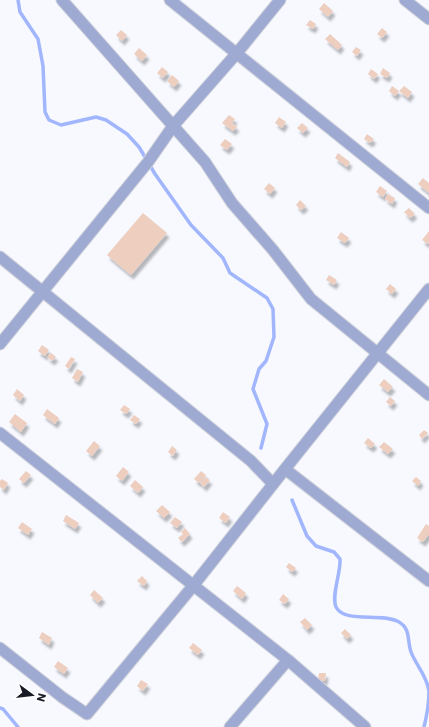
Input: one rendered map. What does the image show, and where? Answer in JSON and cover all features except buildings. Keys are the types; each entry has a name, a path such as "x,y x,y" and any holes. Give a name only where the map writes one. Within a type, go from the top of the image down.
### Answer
{"street":[{"path":"62,0 205,162 232,203 273,250 311,299 429,395"},
{"path":"170,0 429,208"},
{"path":"0,344 148,162 173,126 237,53 280,0"},
{"path":"405,0 429,19"},
{"path":"0,257 251,461 273,484"},
{"path":"0,648 87,714 193,586 429,289"},
{"path":"0,433 288,660 366,727"},
{"path":"285,469 429,581"},
{"path":"230,727 288,660"}],"waterway":[{"path":"18,0 20,12 38,39 43,66 45,112 49,120 61,125 96,117 106,120 127,134 139,147 155,174 191,225 223,258 230,273 267,298 273,309 274,337 266,361 259,369 253,389 267,424 261,448"},
{"path":"292,500 307,536 316,546 334,552 340,559 335,591 336,607 341,612 355,617 391,619 399,622 405,628 411,652 424,675 429,691 428,709 424,727"},
{"path":"0,708 3,709 18,727"}]}
